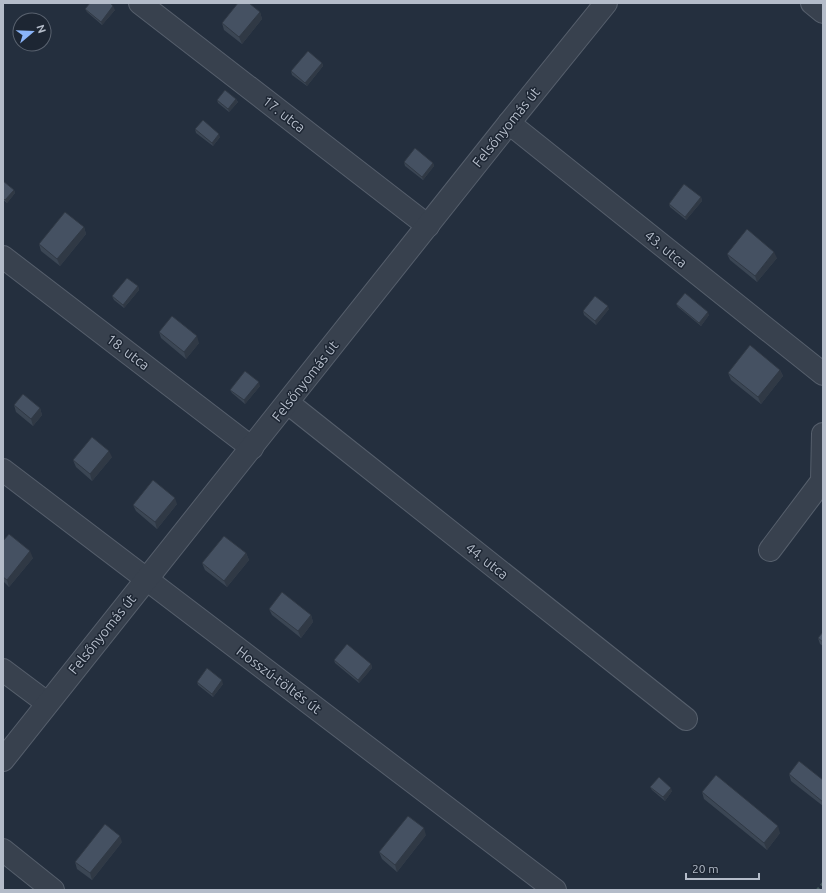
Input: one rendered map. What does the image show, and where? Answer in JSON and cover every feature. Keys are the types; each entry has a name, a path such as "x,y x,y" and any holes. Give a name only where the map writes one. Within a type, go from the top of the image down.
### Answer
{"street":[{"name":"17. utca","path":"140,3 428,226"},
{"name":"Felsőnyomás út","path":"3,760 606,3"},
{"path":"812,3 823,12"},
{"name":"43. utca","path":"509,123 823,374"},
{"name":"18. utca","path":"3,257 252,448"},
{"name":"44. utca","path":"288,403 686,719"},
{"path":"770,550 822,481 823,434"},
{"name":"Hosszú-töltés út","path":"3,470 555,890"},
{"path":"3,670 47,703"},
{"path":"3,850 53,890"}],"path":[{"path":"817,890 823,883"}],"building":[{"path":"90,3 110,3 113,6 101,22 85,9"},
{"path":"238,3 249,3 260,12 239,37 222,23"},
{"path":"308,51 322,63 305,83 291,71"},
{"path":"225,90 236,99 228,109 217,100"},
{"path":"203,120 219,134 212,143 195,129"},
{"path":"415,148 433,163 422,177 404,162"},
{"path":"3,181 14,190 5,200 3,198"},
{"path":"684,184 701,197 685,217 669,204"},
{"path":"65,212 84,227 57,259 39,244"},
{"path":"747,229 774,252 755,276 727,254"},
{"path":"127,278 138,286 123,305 112,296"},
{"path":"685,293 708,312 699,323 676,304"},
{"path":"595,296 608,306 595,321 583,311"},
{"path":"172,316 197,336 184,352 159,332"},
{"path":"750,345 780,370 758,397 728,373"},
{"path":"245,371 259,382 244,400 230,390"},
{"path":"23,394 40,408 31,419 14,405"},
{"path":"92,437 109,451 90,474 73,460"},
{"path":"153,480 175,498 155,522 133,505"},
{"path":"9,534 30,551 7,580 3,577 3,541"},
{"path":"224,536 246,553 224,581 202,563"},
{"path":"282,592 311,615 298,631 269,609"},
{"path":"823,632 823,642 818,638"},
{"path":"347,644 371,664 358,680 334,660"},
{"path":"207,668 222,680 212,694 197,682"},
{"path":"799,761 823,780 823,802 789,774"},
{"path":"716,775 778,826 764,843 702,792"},
{"path":"659,777 671,788 663,797 650,787"},
{"path":"408,816 424,828 395,865 379,852"},
{"path":"105,824 120,836 90,873 75,862"}]}
